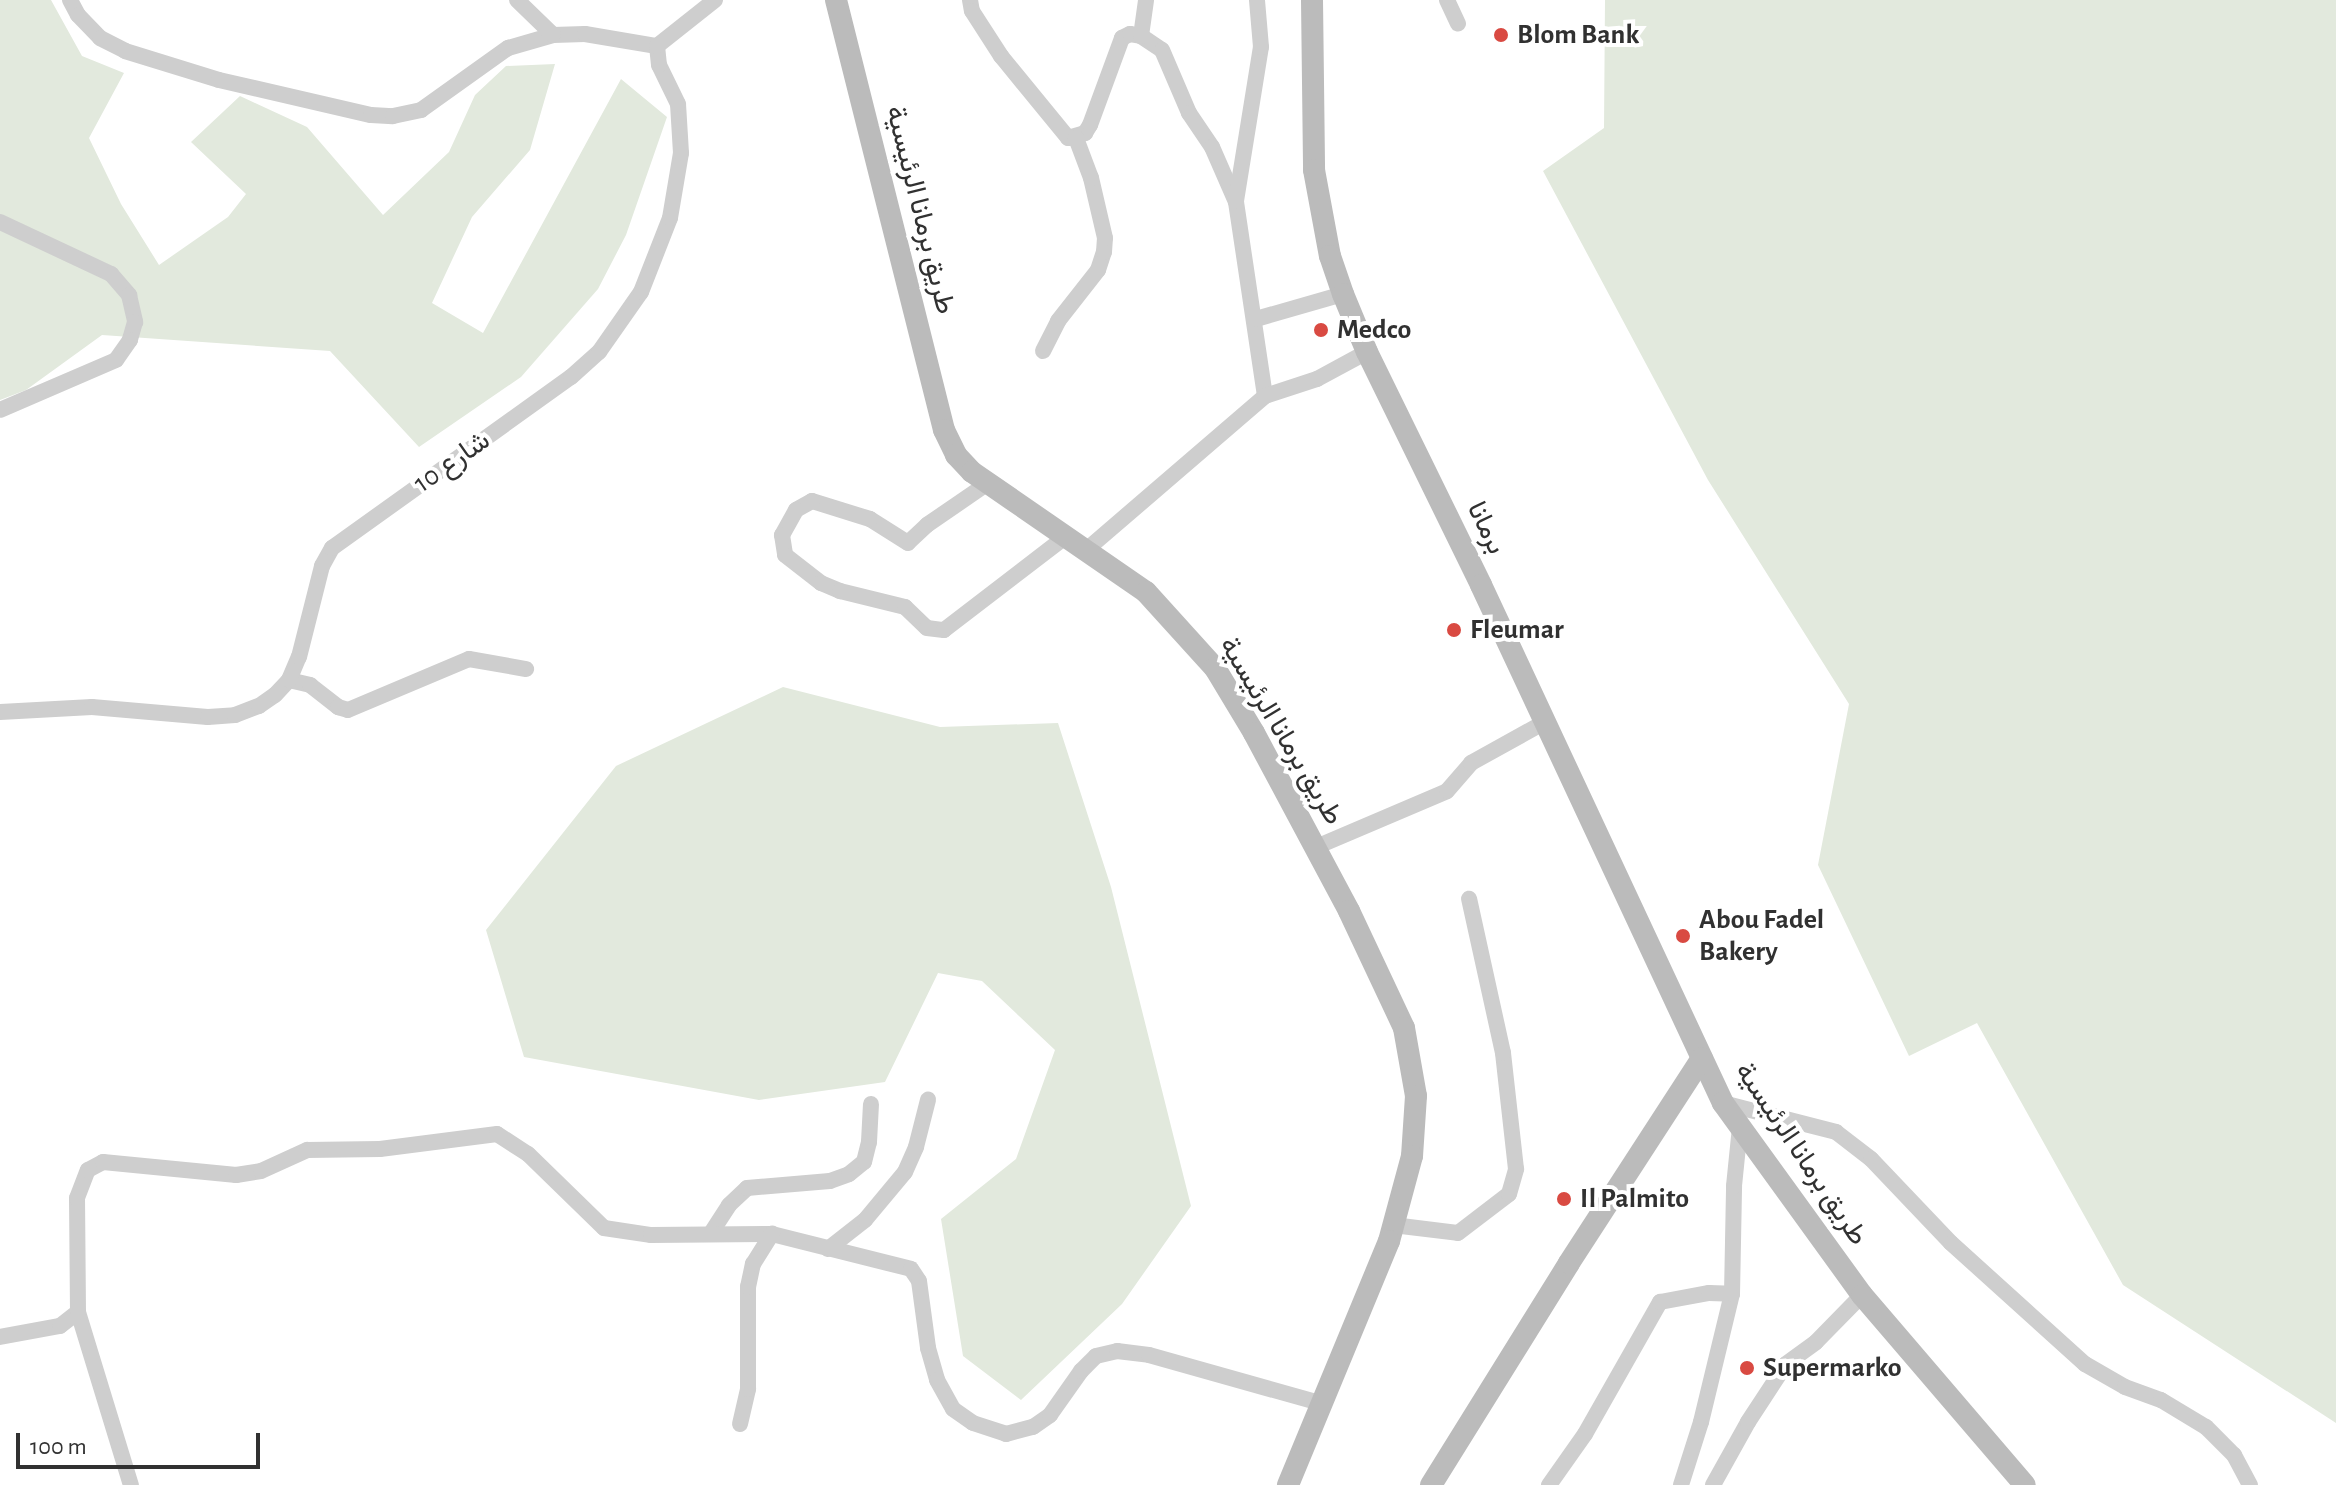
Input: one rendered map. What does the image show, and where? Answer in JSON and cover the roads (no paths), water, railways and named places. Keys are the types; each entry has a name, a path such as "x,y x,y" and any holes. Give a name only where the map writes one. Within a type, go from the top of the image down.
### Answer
{"street":[{"path":"70,0 78,15 100,38 125,51 219,80 371,115 393,116 421,110 508,48 553,35 585,34 657,46 715,0"},
{"path":"517,0 553,35"},
{"name":"طريق برمانا الرئيسية","path":"836,0 944,430 956,455 988,483 1146,592 1215,668 1316,847 1404,1028 1416,1096 1412,1156 1393,1225 1351,1337 1320,1403 1288,1485"},
{"path":"970,0 972,11 1027,91 1064,136 1076,138"},
{"path":"1141,36 1146,0"},
{"path":"1236,202 1261,47 1257,0"},
{"name":"برمانا","path":"1312,0 1314,170 1330,256 1343,294 1367,352 1702,1058"},
{"path":"1447,0 1458,24"},
{"path":"1076,138 1090,125 1122,38 1130,34 1141,36 1162,50 1189,113 1212,147 1236,202 1256,319 1265,396"},
{"name":"شارع 10","path":"0,712 92,707 208,717 235,715 259,706 289,680 299,657 322,566 332,548 571,377 599,352 641,292 670,218 681,153 678,104 659,65 657,46"},
{"path":"1043,351 1058,321 1098,270 1104,252 1105,238 1091,178 1076,138"},
{"path":"0,222 111,274 129,295 135,322 130,340 116,360 0,410"},
{"path":"1256,319 1343,294"},
{"path":"1085,551 1265,396 1317,379 1367,352"},
{"path":"988,483 927,525 908,543 870,519 812,501 796,510 782,535 785,555 821,583 840,591 905,607 927,628 944,630 1065,537"},
{"path":"289,680 310,685 338,707 348,710 469,659 526,669"},
{"path":"1316,847 1447,791 1471,763 1545,722"},
{"path":"1393,1225 1458,1233 1509,1194 1516,1169 1503,1053 1469,899"},
{"name":"طريق برمانا الرئيسية","path":"1702,1058 1723,1103 1862,1295 2025,1485"},
{"name":"طريق برمانا الرئيسية","path":"1431,1485 1569,1263 1702,1058"},
{"path":"828,1249 865,1220 905,1172 916,1147 928,1100"},
{"path":"1723,1103 1836,1132 1871,1159 1951,1243 2085,1364 2206,1427 2234,1455 2250,1485"},
{"path":"711,1233 729,1205 747,1188 830,1181 849,1174 864,1162 869,1142 871,1104"},
{"path":"1681,1485 1701,1422 1732,1294 1734,1186 1740,1127"},
{"path":"131,1485 78,1312 77,1198 88,1170 103,1162 236,1175 261,1171 307,1150 380,1149 497,1134 528,1154 604,1228 651,1235 772,1234 904,1265 917,1275 928,1348 937,1380 953,1409 973,1423 1006,1434 1033,1427 1050,1415 1081,1371 1096,1356 1117,1351 1149,1355 1320,1403"},
{"path":"740,1424 748,1389 748,1287 753,1264 772,1234"},
{"path":"1549,1485 1585,1434 1660,1302 1709,1293 1732,1294"},
{"path":"1713,1485 1748,1422 1786,1364 1816,1342 1862,1295"},
{"path":"0,1337 60,1326 78,1312"}],"place":[{"name":"Blom Bank","path":"1501,35"},
{"name":"Medco","path":"1321,330"},
{"name":"Fleumar","path":"1454,630"},
{"name":"Abou Fadel Bakery","path":"1683,936"},
{"name":"Il Palmito","path":"1564,1199"},
{"name":"Supermarko","path":"1747,1368"}]}
